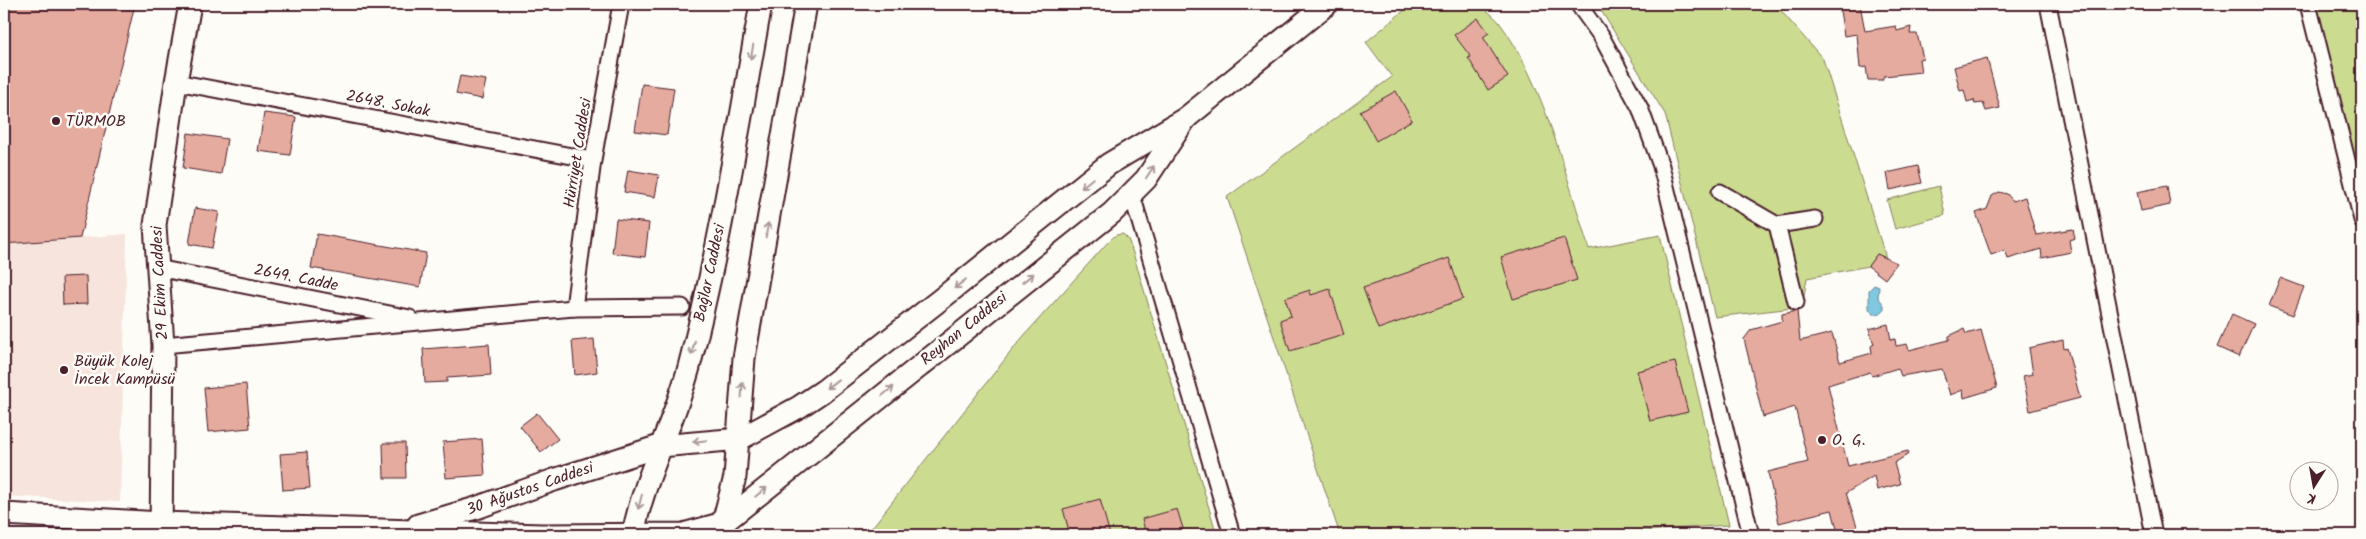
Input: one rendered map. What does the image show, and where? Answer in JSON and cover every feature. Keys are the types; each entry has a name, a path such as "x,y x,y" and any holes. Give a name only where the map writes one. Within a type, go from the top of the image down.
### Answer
{"street":[{"name":"29 Ekim Caddesi","path":"161,529 163,345 155,226 176,82 190,4"},
{"name":"Hürriyet Caddesi","path":"574,308 593,160 621,4"},
{"name":"Bağlar Caddesi","path":"633,535 640,500 686,376 707,295 761,4"},
{"path":"720,529 735,477 740,439 744,358 806,4"},
{"name":"Reyhan Caddesi","path":"740,439 823,392 1109,164 1186,118 1327,4"},
{"path":"1578,4 1601,36 1640,108 1661,166 1751,535"},
{"path":"2048,4 2154,535"},
{"path":"2308,4 2362,220"},
{"name":"2648. Sokak","path":"176,82 593,160"},
{"name":"Reyhan Caddesi","path":"720,529 1132,195 1146,179 1186,118"},
{"path":"1720,192 1777,225 1815,219"},
{"path":"1132,195 1232,535"},
{"path":"1777,225 1796,302"},
{"name":"2649. Cadde","path":"157,268 428,321"},
{"name":"2649. Cadde","path":"163,345 574,308 682,307"},
{"name":"30 Ağustos Caddesi","path":"385,532 476,508 554,480 660,446 740,439"},
{"name":"30 Ağustos Caddesi","path":"4,514 161,529 633,535 683,534 720,529"}],"shaded area":[{"name":"Büyük Kolej İncek Kampüsü","path":"127,234 120,502 4,496 4,244"}],"green space":[{"path":"1412,4 1479,4 1499,22 1515,46 1541,101 1589,249 1660,235 1729,525 1586,535 1340,535 1227,197 1392,77 1366,42"},
{"path":"1597,4 1779,4 1782,12 1823,59 1886,258 1877,254 1868,266 1807,278 1802,307 1715,317 1665,114"},
{"path":"2316,4 2362,4 2362,187"},
{"path":"1939,186 1945,215 1895,229 1887,200"},
{"path":"1123,234 1128,239 1133,253 1217,535 866,535 1021,339 1109,241 1116,235"}],"water":[{"path":"1874,285 1879,287 1878,297 1884,305 1884,310 1879,314 1873,314 1869,309 1869,290"}],"building":[{"name":"TÜRMOB","path":"4,4 135,4 80,238 4,244"},
{"path":"1839,4 1860,4 1865,31 1896,26 1897,31 1911,27 1910,34 1917,34 1923,58 1919,59 1921,72 1884,76 1882,80 1868,80 1866,67 1860,68 1857,34 1844,36"},
{"path":"1478,18 1489,33 1483,37 1508,77 1488,90 1468,58 1471,57 1454,35"},
{"path":"1987,58 2000,108 1986,111 1983,103 1975,104 1974,100 1967,102 1964,90 1960,91 1954,67"},
{"path":"460,76 486,80 482,99 456,94"},
{"path":"642,84 674,88 667,135 635,131"},
{"path":"1396,91 1412,120 1376,141 1360,111"},
{"path":"264,113 296,117 290,155 258,151"},
{"path":"188,133 227,139 221,174 183,168"},
{"path":"1918,166 1922,183 1890,190 1887,173"},
{"path":"628,170 659,175 655,197 624,192"},
{"path":"2167,186 2170,205 2141,211 2137,192"},
{"path":"1999,192 2007,194 2013,201 2025,197 2036,235 2073,229 2075,238 2069,240 2071,252 2042,258 2041,249 2008,259 2005,250 1991,255 1976,213 1987,209 1992,196"},
{"path":"195,208 219,212 212,248 189,244"},
{"path":"616,219 649,223 645,257 612,253"},
{"path":"317,234 426,253 420,287 311,268"},
{"path":"1564,238 1577,280 1513,299 1501,257"},
{"path":"1877,254 1897,263 1885,279 1868,266"},
{"path":"1449,258 1463,299 1378,329 1363,288"},
{"path":"86,276 87,304 63,305 62,277"},
{"path":"2280,278 2304,287 2293,315 2269,306"},
{"path":"1330,289 1344,335 1290,351 1280,320 1291,316 1285,298 1310,290 1311,295"},
{"name":"O. G.","path":"1797,311 1800,341 1832,333 1840,362 1872,353 1871,346 1874,344 1869,329 1888,324 1891,340 1895,339 1896,346 1907,344 1909,350 1949,340 1949,336 1964,329 1966,334 1981,330 1997,388 1964,398 1963,390 1950,395 1942,369 1901,376 1898,368 1872,376 1870,372 1828,385 1848,466 1908,451 1909,454 1894,463 1900,484 1877,490 1874,476 1846,493 1858,529 1838,533 1832,510 1779,523 1768,472 1808,462 1795,407 1763,417 1744,339 1751,330 1782,321 1782,314"},
{"path":"2232,314 2254,324 2239,357 2217,347"},
{"path":"594,339 597,372 575,375 572,341"},
{"path":"2063,340 2064,349 2067,348 2080,398 2030,411 2023,376 2033,374 2029,348"},
{"path":"489,344 491,375 447,378 447,382 425,383 423,349"},
{"path":"1675,362 1688,412 1650,421 1637,371"},
{"path":"246,384 250,428 208,432 204,388"},
{"path":"537,413 558,439 541,452 520,426"},
{"path":"482,439 485,475 446,478 443,442"},
{"path":"383,443 405,443 406,478 384,478"},
{"path":"307,452 310,488 283,490 280,454"},
{"path":"1100,499 1110,535 1070,535 1063,509"},
{"path":"1177,509 1185,535 1146,535 1142,519"}],"place":[{"name":"TÜRMOB","path":"56,121"},
{"name":"Büyük Kolej İncek Kampüsü","path":"64,370"},
{"name":"O. G.","path":"1822,440"}]}
